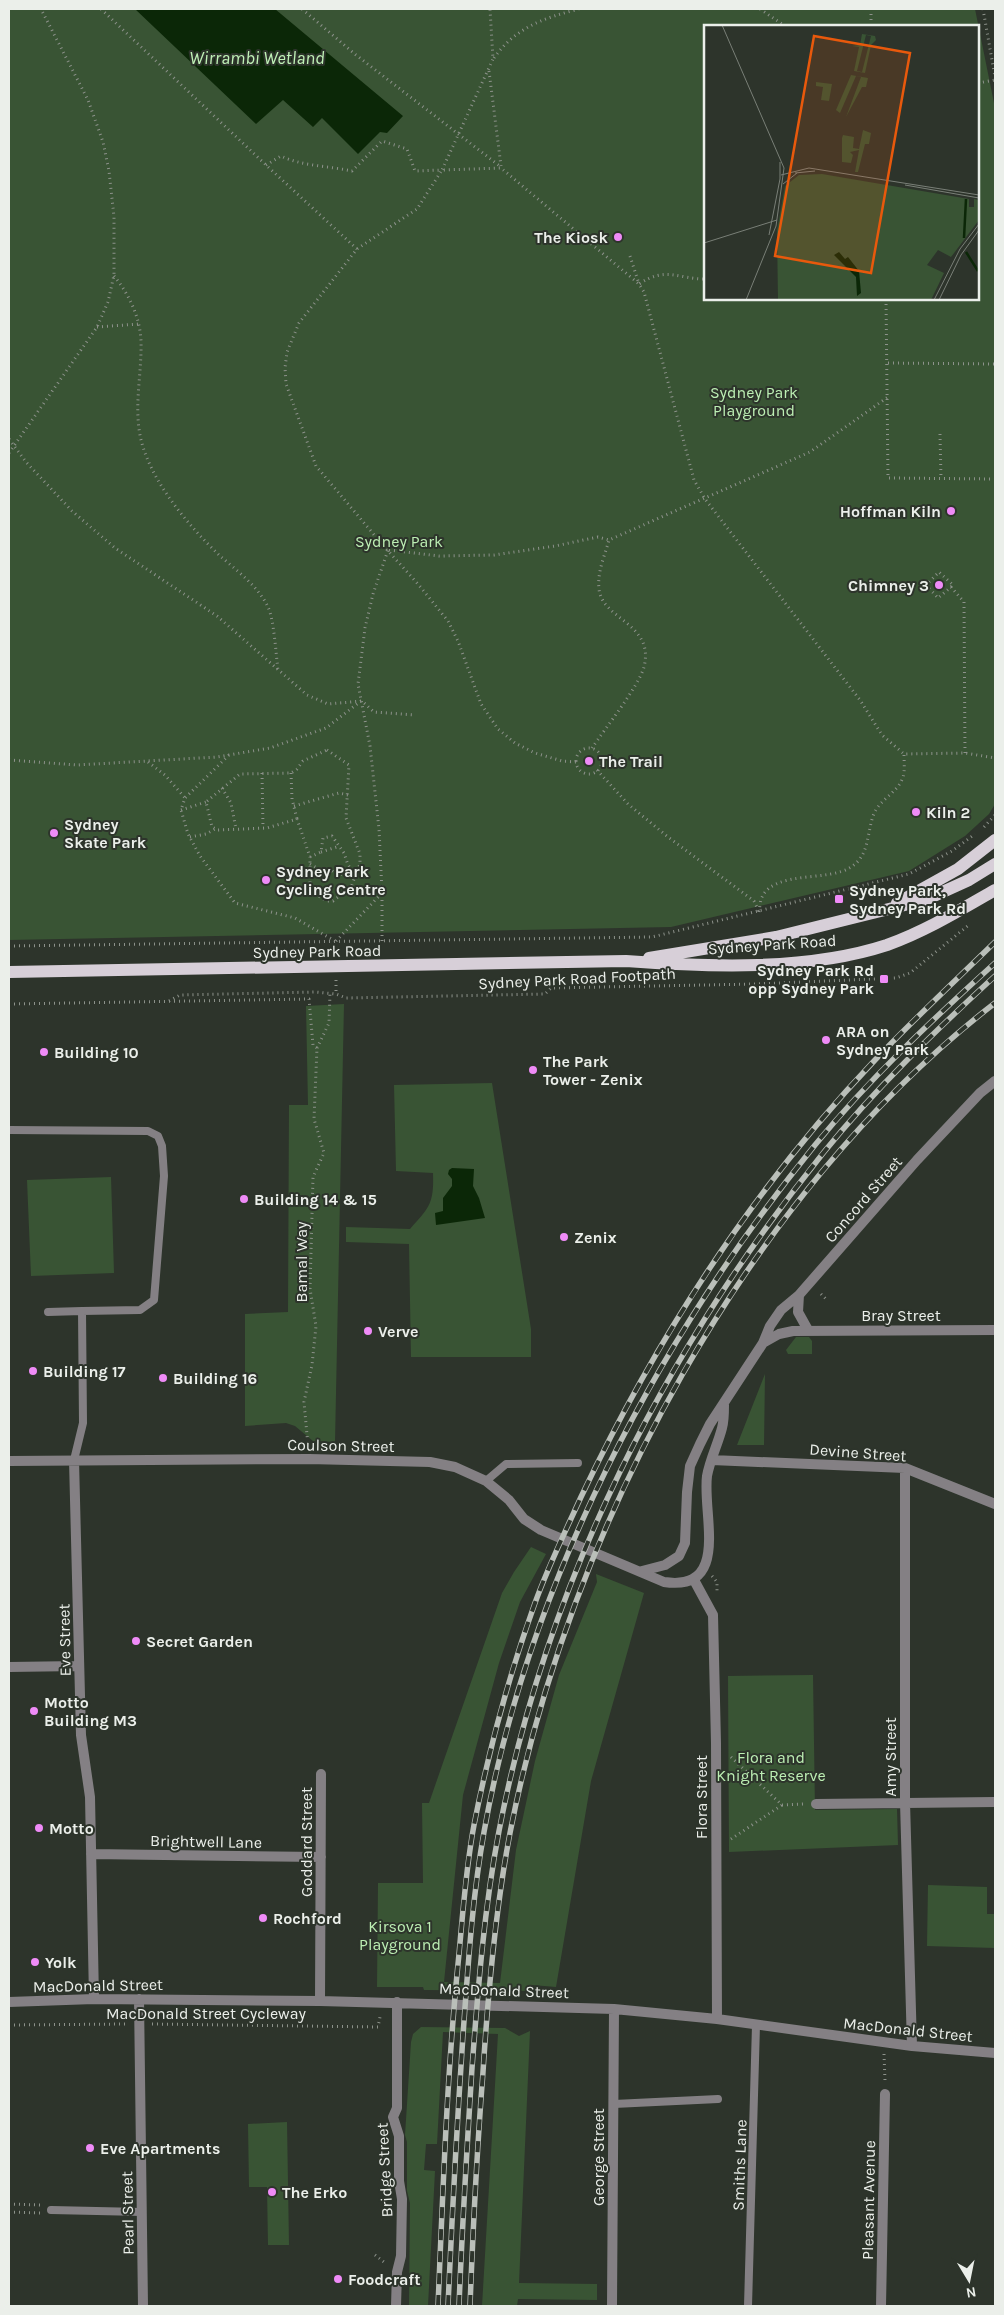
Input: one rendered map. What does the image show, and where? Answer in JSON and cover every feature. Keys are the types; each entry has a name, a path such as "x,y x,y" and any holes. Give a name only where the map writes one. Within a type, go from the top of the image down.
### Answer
{"main road":[{"name":"Sydney Park Road","path":"886,909 958,869 995,840"},
{"name":"Sydney Park Road","path":"626,962 776,937 932,897 995,864"},
{"name":"Sydney Park Road","path":"9,972 626,962 684,965 753,964 820,960 852,955 887,945 923,930 995,890"}],"street":[{"name":"Concord Street","path":"763,1343 770,1326 781,1310 799,1295 917,1160 980,1093 995,1081"},
{"path":"799,1295 798,1312 808,1330"},
{"name":"Bray Street","path":"763,1343 786,1332 808,1330 995,1330"},
{"path":"642,1572 672,1561 679,1556 683,1548 687,1526 687,1492 690,1466 710,1424 763,1343"},
{"path":"694,1580 704,1568 708,1553 707,1477 723,1426 724,1405"},
{"name":"Coulson Street","path":"9,1461 309,1459 430,1462 456,1467 486,1481 509,1500 532,1526 664,1582 676,1584 694,1580"},
{"name":"Eve Street","path":"74,1460 81,1735 90,1797 94,1999"},
{"name":"Devine Street","path":"712,1460 905,1468 995,1504"},
{"name":"Amy Street","path":"905,1468 905,1802 912,2046"},
{"name":"Flora Street","path":"694,1580 713,1615 716,1743 717,2019"},
{"path":"9,1667 79,1666"},
{"name":"Goddard Street","path":"320,2001 321,1774"},
{"path":"816,1804 995,1802"},
{"name":"Brightwell Lane","path":"91,1854 321,1857"},
{"name":"MacDonald Street","path":"9,2002 94,1999 320,2001 614,2009 717,2019 912,2046 995,2053"},
{"name":"Pearl Street","path":"139,1999 143,2306"},
{"name":"Bridge Street","path":"396,2306 397,2272 401,2256 402,2199 399,2182 399,2136 393,2118 397,2108 397,2002"},
{"name":"George Street","path":"612,2306 614,2009"},
{"name":"Pleasant Avenue","path":"881,2306 885,2094"}],"lane":[{"path":"9,1130 148,1131 158,1136 162,1146 164,1176 154,1300 140,1310 48,1312"},
{"path":"74,1460 83,1423 82,1311"},
{"path":"486,1481 506,1464 578,1462"},
{"name":"Smiths Lane","path":"748,2306 756,2025"},
{"path":"614,2104 718,2099"},
{"path":"51,2210 142,2212"}],"path":[{"path":"9,453 97,327 108,302 114,275 114,217 109,171 103,142 88,100 41,9"},
{"path":"101,9 266,166 358,249"},
{"path":"302,9 356,55 501,168 639,284"},
{"path":"490,9 494,59"},
{"path":"576,762 562,761 535,753 515,743 498,729 481,704 458,641 448,622 316,466 286,384 285,368 288,352 299,323 358,249 417,209 442,170 494,59 505,43 526,27 551,16 579,9"},
{"path":"760,9 784,25"},
{"path":"871,9 871,25"},
{"path":"979,83 995,78 982,9"},
{"path":"489,70 501,168"},
{"path":"266,166 281,156 294,163 326,165 352,171 382,141 407,149 415,171 501,168"},
{"path":"630,256 639,284 644,292 694,480 704,499 860,700 882,735 904,754 965,753 995,758"},
{"path":"639,284 652,277 673,274 704,279"},
{"path":"114,275 131,300 138,324 141,342 138,420 143,447 155,473 201,538 258,591 269,608 278,670"},
{"path":"886,300 888,478 995,479"},
{"path":"97,327 138,324"},
{"path":"888,364 995,364"},
{"path":"388,550 439,556 494,555 555,546 598,537 609,540 810,452 888,397"},
{"path":"940,434 941,479"},
{"path":"9,439 26,462 72,511 114,548 217,616 307,695 328,704 362,701 374,712 415,715"},
{"path":"576,762 580,751 592,748 634,688 644,668 644,648 638,633 608,607 599,591 599,574 609,540"},
{"path":"382,941 379,829 370,746 358,684 373,594 388,550"},
{"path":"951,586 938,598 926,584 939,572 953,585 951,586 964,602 965,753"},
{"path":"9,760 77,765 148,762 230,755 270,748 326,728 362,701"},
{"path":"576,762 582,772 590,773 598,770 602,759 598,752 592,748"},
{"path":"181,810 206,802 240,774 291,773 298,769 303,761 322,751 331,751 348,765 346,818 360,859 351,887 333,902 327,901 310,891 310,858 291,794 291,773"},
{"path":"760,912 762,897 770,888 787,880 848,869 857,863 863,854 877,809 881,802 894,791 903,777 904,754"},
{"path":"230,755 185,798 181,810 190,837 200,856 235,903 295,918 336,941"},
{"path":"148,762 165,775 185,798"},
{"path":"598,770 628,804 668,837 754,901 760,912"},
{"path":"262,773 263,828"},
{"path":"222,788 231,802 236,829"},
{"path":"294,806 339,793 348,795"},
{"path":"206,802 214,829"},
{"path":"9,946 652,937 909,874 952,851 989,823 995,815"},
{"path":"190,837 206,834 214,829 263,828 297,819"},
{"path":"321,852 323,838 332,836 340,846 348,865 356,875"},
{"path":"310,858 340,846"},
{"path":"310,864 324,872 332,870 337,875 346,873 356,875"},
{"path":"336,947 336,941 382,892"},
{"name":"Sydney Park Road Footpath","path":"169,1002 180,995 315,992 336,994 346,998 545,994 551,988 755,984 896,978 910,973 977,919"},
{"path":"336,986 336,994"},
{"path":"317,1048 329,1023 330,994"},
{"name":"Bamal Way","path":"169,1002 309,999 313,1045 317,1048 314,1119 324,1153 323,1160 313,1177 310,1289 316,1335 304,1402 309,1459"},
{"path":"9,1004 169,1002"},
{"path":"821,1294 827,1300"},
{"path":"716,1743 782,1805"},
{"path":"717,1848 782,1805 816,1804"},
{"name":"MacDonald Street Cycleway","path":"9,2025 140,2024 378,2027 382,2002"},
{"path":"884,2042 885,2094"},
{"path":"9,2204 44,2204 51,2210"},
{"path":"9,2212 43,2212 51,2210"}],"green space":[{"name":"Sydney Park","path":"9,9 975,9 978,25 704,25 704,300 979,300 979,29 995,108 995,804 989,814 965,836 909,871 671,927 9,940"},
{"path":"344,1004 335,1442 313,1441 295,1426 286,1423 245,1426 245,1314 288,1312 289,1105 308,1105 306,1006"},
{"path":"492,1083 531,1329 531,1357 411,1357 409,1244 346,1242 346,1227 410,1229 429,1204 433,1191 433,1173 396,1171 394,1085"},
{"path":"111,1177 114,1273 31,1276 27,1180"},
{"path":"796,1337 809,1337 812,1341 812,1354 788,1354 786,1350"},
{"path":"765,1374 764,1445 737,1445"},
{"name":"Kirsova 1 Playground","path":"531,1547 546,1554 520,1602 499,1663 463,1795 444,1982 500,1983 516,1850 535,1761 559,1675 597,1582 596,1574 644,1593 591,1781 556,1987 532,1985 531,1991 424,1990 423,1987 377,1987 378,1883 423,1883 422,1803 429,1803 502,1593"},
{"name":"Flora and Knight Reserve","path":"813,1675 815,1810 897,1809 898,1845 729,1852 728,1676"},
{"path":"928,1885 987,1887 987,1914 995,1914 995,1948 927,1946"},
{"path":"421,2027 505,2028 519,2036 530,2031 519,2283 597,2284 597,2300 518,2299 517,2306 482,2306 498,2034 443,2032 437,2144 426,2144 424,2170 435,2171 428,2306 409,2306 410,2203 407,2191 407,2142 405,2135 411,2042 413,2034"},
{"path":"287,2122 289,2245 268,2245 267,2187 249,2187 248,2124"}],"water":[{"name":"Wirrambi Wetland","path":"135,9 275,9 403,116 387,133 380,132 358,154 322,118 313,127 283,100 256,124"},
{"path":"452,1168 474,1169 473,1186 485,1218 436,1225 435,1213 443,1211 443,1198 452,1186 452,1179 448,1174"}],"railway":[{"path":"438,2306 451,2042 469,1857 474,1825 500,1712 545,1576 610,1438 642,1380 675,1323 749,1212 831,1109 875,1060 995,942"},
{"path":"448,2306 463,2035 476,1882 484,1832 504,1739 532,1647 566,1557 607,1469 652,1383 703,1300 757,1220 815,1145 879,1073 995,963"},
{"path":"459,2306 474,2038 489,1890 499,1831 520,1738 548,1648 581,1559 620,1472 664,1388 713,1306 766,1228 824,1152 864,1106 928,1039 995,976"},
{"path":"470,2306 475,2189 485,2042 500,1892 510,1833 538,1718 576,1602 624,1487 682,1375 749,1269 823,1170 906,1081 995,1003"}],"place":[{"name":"The Kiosk","path":"618,237"},
{"name":"Hoffman Kiln","path":"951,511"},
{"name":"Chimney 3","path":"939,585"},
{"name":"The Trail","path":"589,761"},
{"name":"Kiln 2","path":"916,812"},
{"name":"Sydney Skate Park","path":"54,833"},
{"name":"Sydney Park Cycling Centre","path":"266,880"},
{"name":"Sydney Park, Sydney Park Rd","path":"839,899"},
{"name":"Sydney Park Rd opp Sydney Park","path":"884,979"},
{"name":"ARA on Sydney Park","path":"826,1040"},
{"name":"Building 10","path":"44,1052"},
{"name":"The Park Tower - Zenix","path":"533,1070"},
{"name":"Building 14 & 15","path":"244,1199"},
{"name":"Zenix","path":"564,1237"},
{"name":"Verve","path":"368,1331"},
{"name":"Building 17","path":"33,1371"},
{"name":"Building 16","path":"163,1378"},
{"name":"Secret Garden","path":"136,1641"},
{"name":"Motto Building M3","path":"34,1711"},
{"name":"Motto","path":"39,1828"},
{"name":"Rochford","path":"263,1918"},
{"name":"Yolk","path":"35,1962"},
{"name":"Eve Apartments","path":"90,2148"},
{"name":"The Erko","path":"272,2192"},
{"name":"Foodcraft","path":"338,2279"}],"park label":[{"name":"Sydney Park Playground","path":"754,401"}]}
